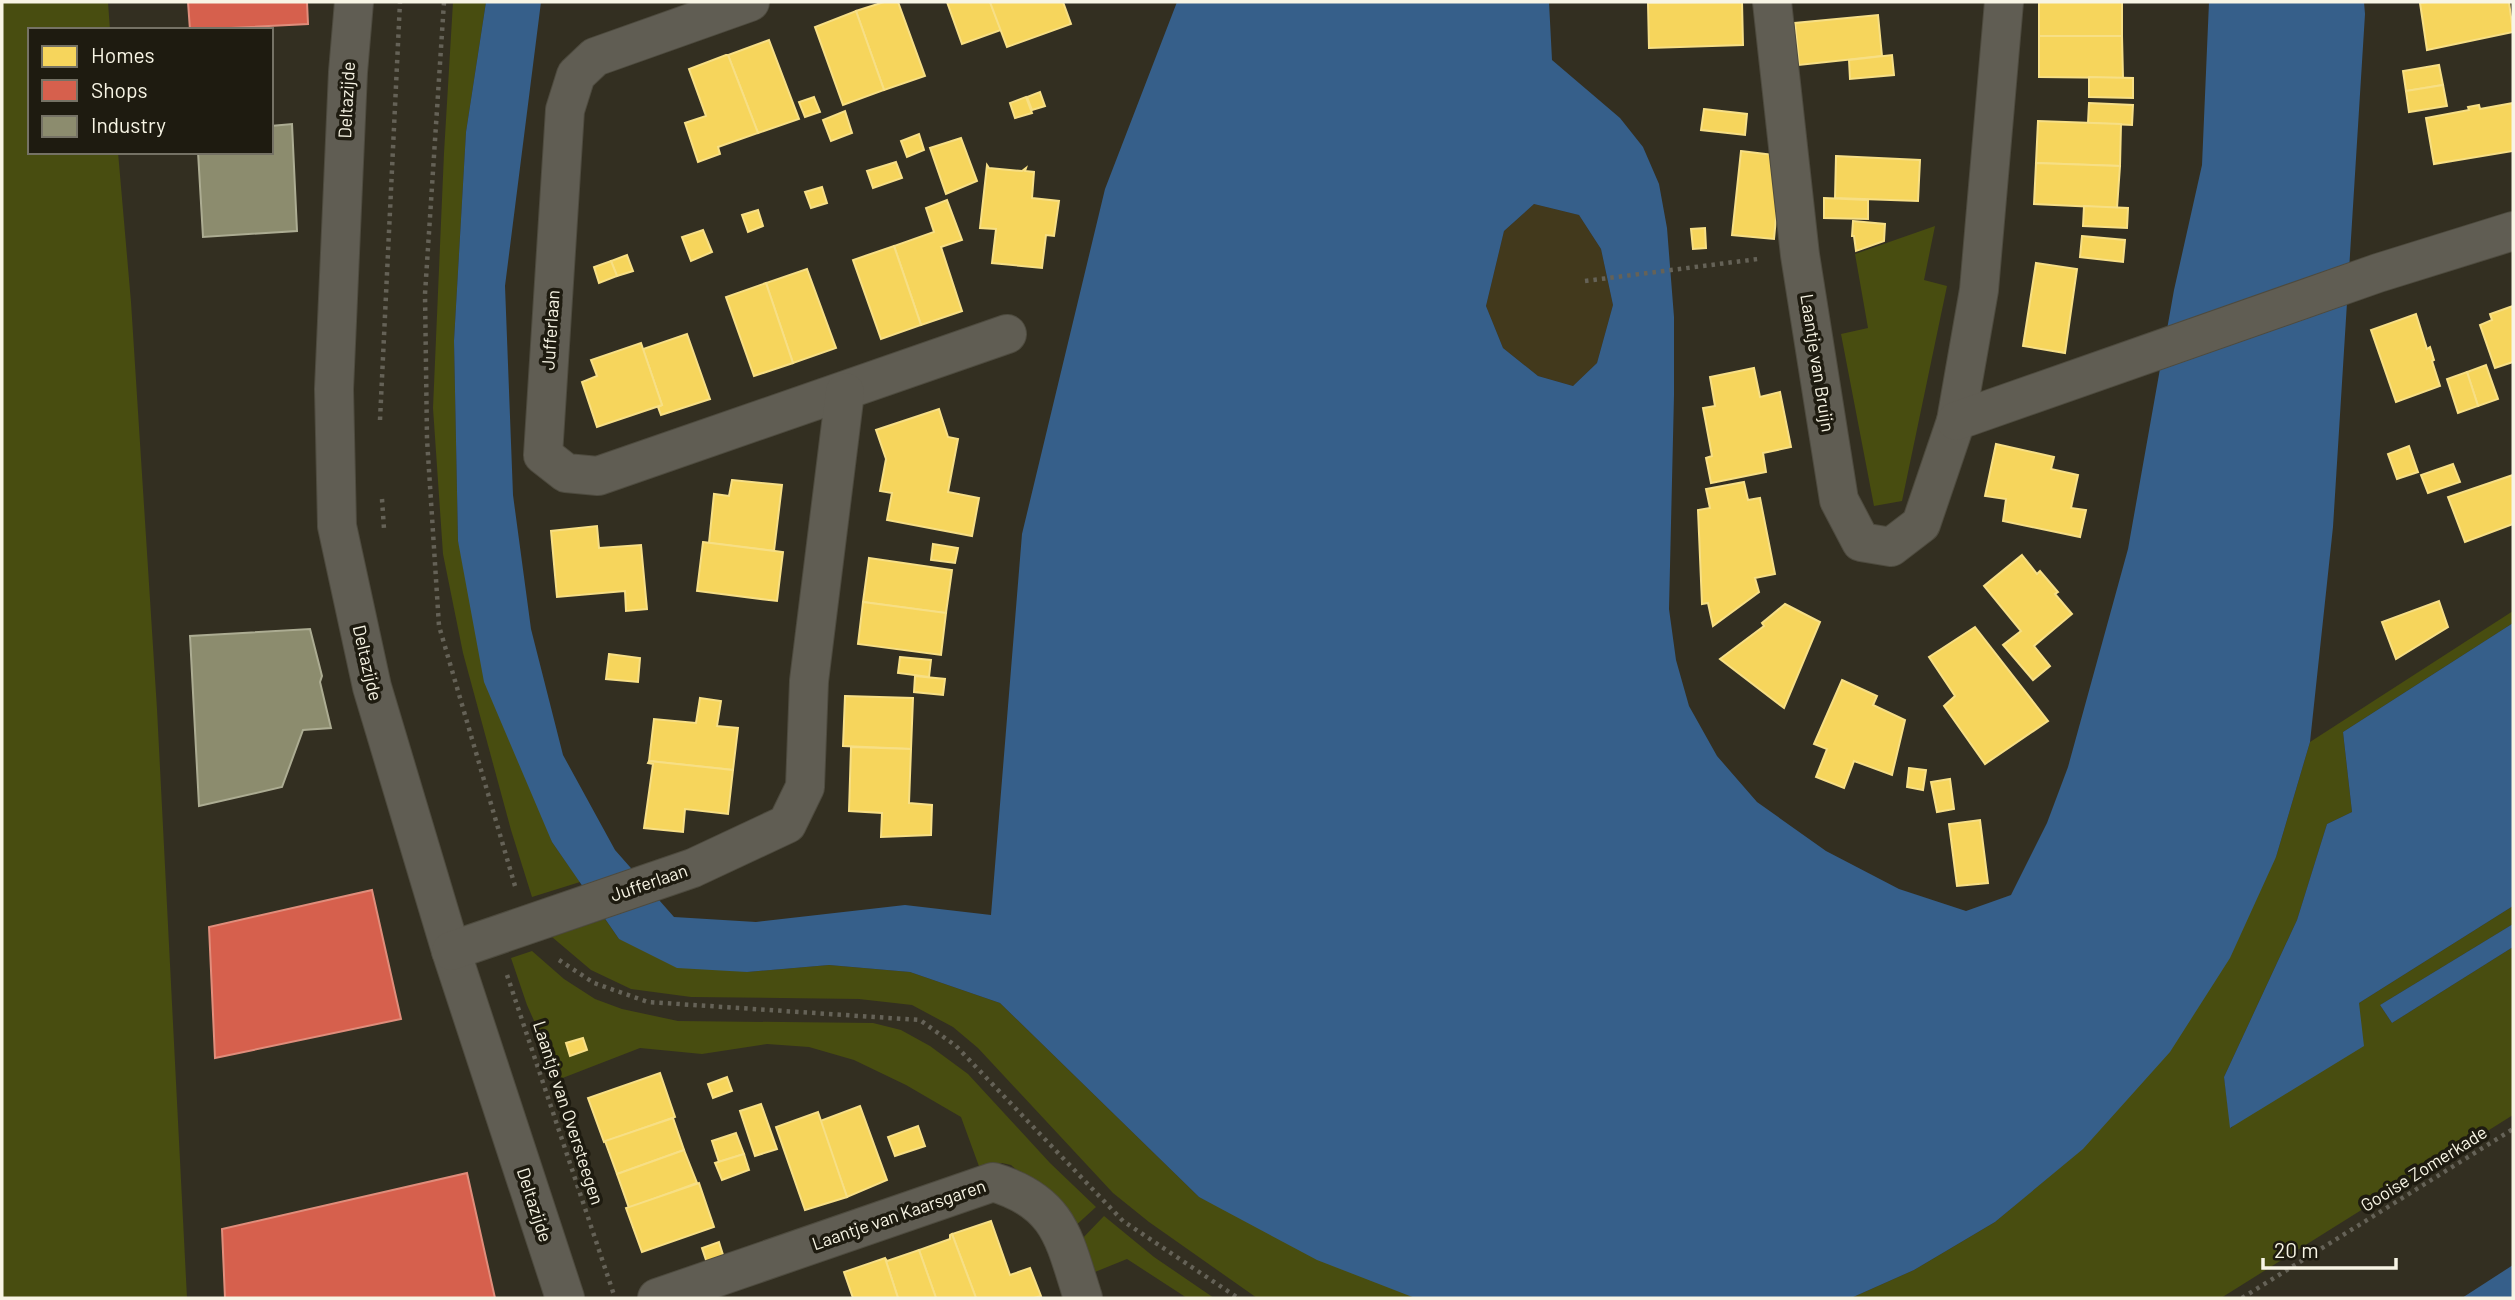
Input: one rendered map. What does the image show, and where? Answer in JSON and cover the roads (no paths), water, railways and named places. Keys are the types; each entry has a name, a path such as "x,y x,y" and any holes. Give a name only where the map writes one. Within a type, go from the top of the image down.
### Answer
{"street":[{"name":"Deltazijde","path":"354,2 348,72 334,389 337,526 372,687 451,951 565,1298"},
{"name":"Jufferlaan","path":"750,2 595,57 576,75 565,110 543,455 566,473 598,477 1007,334"},
{"name":"Laantje van Bruijn","path":"1772,2 1800,255 1839,500 1861,542 1891,548 1921,524 1956,421 1979,290 2004,2"},
{"path":"1956,421 2378,273 2513,231"},
{"name":"Jufferlaan","path":"451,951 693,868 787,824 805,787 809,681 845,392"},
{"name":"Laantje van Kaarsgaren","path":"657,1298 993,1182 1030,1196 1049,1213 1064,1239 1083,1298"}],"water":[{"path":"486,2 541,2 505,286 513,495 531,629 563,755 615,850 674,917 756,922 905,905 991,915 1022,534 1105,189 1177,2 1549,2 1552,60 1620,118 1643,147 1659,184 1667,228 1674,317 1669,609 1676,660 1689,706 1717,756 1757,802 1826,851 1899,889 1966,911 2011,895 2047,823 2068,767 2128,549 2174,290 2202,165 2209,2 2364,2 2333,527 2310,742 2276,857 2230,958 2170,1052 2083,1149 1995,1222 1914,1270 1851,1298 1415,1298 1317,1260 1199,1197 1000,1003 910,972 829,965 747,972 677,968 619,939 552,842 484,682 458,541 454,341 466,132","holes":["1534,204 1579,215 1601,249 1613,305 1597,363 1573,386 1538,376 1503,348 1486,306 1504,231"]},
{"path":"2513,623 2513,906 2359,1003 2364,1046 2230,1128 2224,1077 2297,920 2327,824 2352,812 2343,732"},
{"path":"2513,924 2513,947 2392,1023 2380,1005"},
{"path":"2513,1265 2513,1298 2462,1298"}]}
